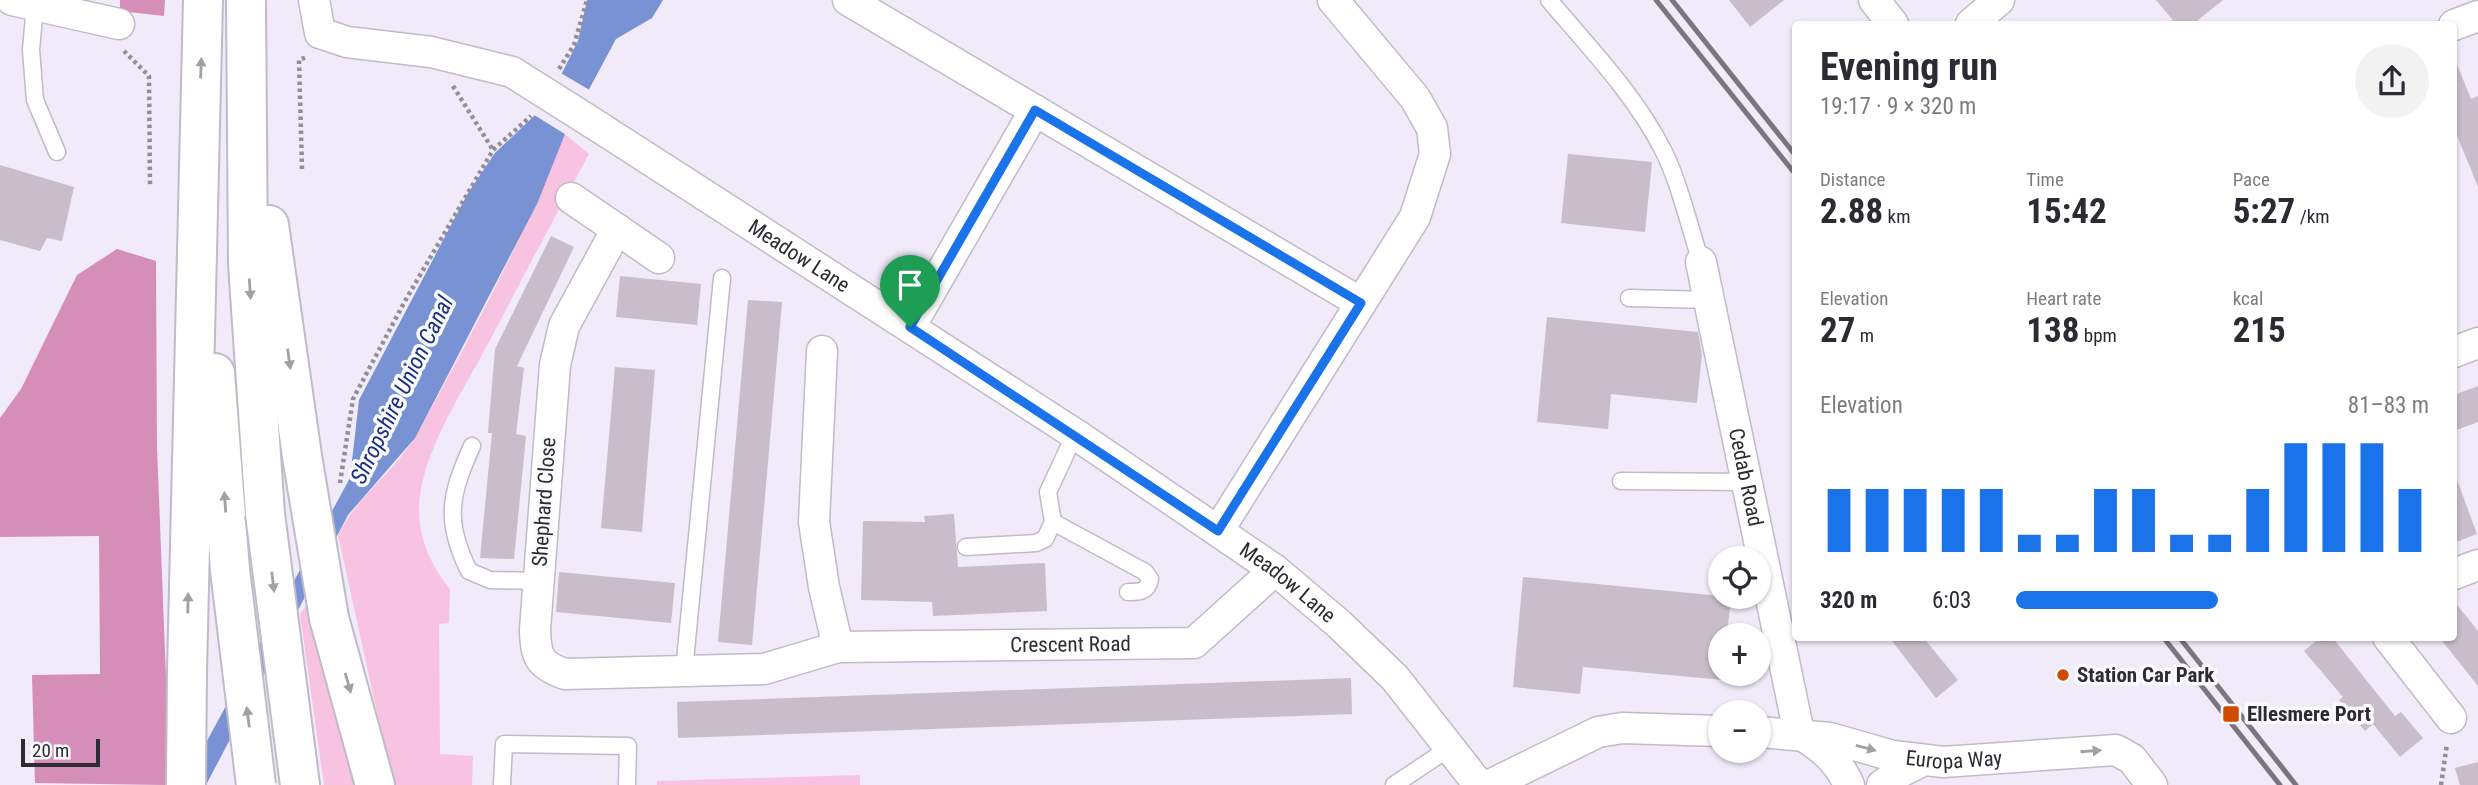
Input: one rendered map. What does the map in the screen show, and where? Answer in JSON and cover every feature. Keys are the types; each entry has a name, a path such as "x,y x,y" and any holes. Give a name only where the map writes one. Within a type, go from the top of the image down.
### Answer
{"highway":[{"path":"186,785 203,0"},
{"path":"246,0 248,264 265,514 300,785"},
{"path":"246,74 302,456 329,618 375,785"},
{"path":"198,135 230,570 256,785"}],"street":[{"path":"314,0 320,33 347,42 431,51"},
{"path":"848,0 1361,303"},
{"path":"1218,531 1415,217 1435,155 1432,128 1415,98 1333,0"},
{"path":"1874,0 1891,21"},
{"path":"1974,21 1999,0"},
{"path":"24,3 109,22"},
{"path":"2457,24 2478,16"},
{"name":"Meadow Lane","path":"431,51 512,72 1075,434 1275,570 1339,624 1395,678 1479,785"},
{"path":"910,327 1035,110"},
{"path":"571,198 659,258"},
{"name":"Shephard Close","path":"617,229 564,326 555,365 536,653 548,668 565,674 674,672"},
{"name":"Cedab Road","path":"1701,262 1749,482 1799,733"},
{"path":"2457,351 2478,343"},
{"path":"822,351 814,522 824,587 838,647"},
{"path":"2457,573 2478,565"},
{"name":"Crescent Road","path":"674,672 764,669 838,647 1194,643 1238,607 1275,570"},
{"path":"2391,641 2451,719"},
{"path":"1490,785 1598,732 1622,729 1708,731"},
{"name":"Europa Way","path":"1771,732 1799,733 1924,760 1955,762 2116,750 2124,752 2148,778"},
{"path":"1799,733 1826,750 1837,762 1849,785"},
{"path":"1882,785 1924,760"}],"lane":[{"path":"1549,0 1633,101 1654,134 1665,153 1701,262"},
{"path":"24,3 35,100 57,152"},
{"path":"674,672 722,278"},
{"path":"1629,298 1711,300"},
{"path":"966,547 1036,543 1045,540 1053,522 1048,492 1075,434"},
{"path":"472,446 455,483 451,512 455,543 469,571 490,580 539,581"},
{"path":"1620,481 1749,482"},
{"path":"1053,522 1145,572 1150,579 1149,586 1143,592 1128,592"},
{"path":"502,785 503,744 628,746 627,785"},
{"path":"1394,785 1451,747"}],"path":[{"path":"555,76 574,45 587,0"},
{"path":"109,22 109,37 149,76 150,187"},
{"path":"302,169 299,60 347,42"},
{"path":"431,51 494,150"},
{"path":"335,491 342,479 353,399 405,301 494,150 530,117 537,106"},
{"path":"2441,785 2451,719"}],"shaded area":[{"path":"120,0 165,0 164,16 120,11"},
{"path":"565,134 589,154 444,424 426,469 421,491 419,512 425,544 438,572 450,589 449,623 439,624 440,754 473,756 472,785 393,785 338,535 355,508 398,461 416,435 495,287"},
{"path":"117,249 156,261 157,447 170,780 165,785 35,783 32,675 100,674 99,536 0,537 0,418 21,389 77,275"},
{"path":"310,600 355,785 324,785 300,614"},
{"path":"860,775 860,785 657,785 657,781"}],"water":[{"name":"Shropshire Union Canal","path":"587,0 663,0 652,18 616,39 565,134 537,204 415,438 348,515 206,785 183,785 350,478 359,400 468,193 495,153 535,115 562,73 578,41"}],"pier":[{"path":"559,72 593,92 568,136 531,113"}],"building":[{"path":"1729,0 1784,0 1750,27"},
{"path":"2156,0 2223,0 2197,21 2174,21"},
{"path":"2457,64 2471,99 2478,96 2478,187 2457,135"},
{"path":"1568,154 1652,162 1645,232 1561,223"},
{"path":"0,165 74,187 62,241 47,238 40,251 0,240"},
{"path":"551,236 574,247 517,366 524,368 516,434 526,436 514,559 480,558 492,433 488,433 495,349"},
{"path":"620,276 701,284 697,325 616,317"},
{"path":"748,300 782,302 752,645 718,642"},
{"path":"1547,317 1698,332 1702,354 1697,403 1611,394 1608,429 1537,422"},
{"path":"615,367 655,370 642,532 601,528"},
{"path":"2478,386 2478,422 2457,430 2457,394"},
{"path":"2457,480 2477,534 2457,542"},
{"path":"954,514 958,567 1045,563 1047,611 933,616 932,602 861,600 863,521 925,522 924,516"},
{"path":"559,572 675,583 671,623 556,612"},
{"path":"1523,577 1708,595 1708,609 1730,609 1728,623 1708,623 1708,679 1583,667 1580,694 1513,687"},
{"path":"2457,605 2478,631 2478,686 2442,641 2457,641"},
{"path":"1892,641 1926,641 1958,680 1936,698"},
{"path":"2316,641 2335,641 2395,716 2401,712 2423,738 2400,757 2373,724 2365,731 2339,700 2343,697 2304,651"},
{"path":"1351,678 1352,714 678,738 677,702"},
{"path":"2478,762 2478,785 2460,785 2455,768"}],"railway":[{"path":"1656,0 1792,170"},
{"path":"1672,0 1792,151"},
{"path":"2166,641 2280,785"},
{"path":"2182,641 2296,785"}],"place":[{"name":"Station Car Park","path":"2063,675"},
{"name":"Ellesmere Port","path":"2231,714"}],"route":[{"path":"1035,110 1361,303 1218,531 910,327 1035,110"}]}
